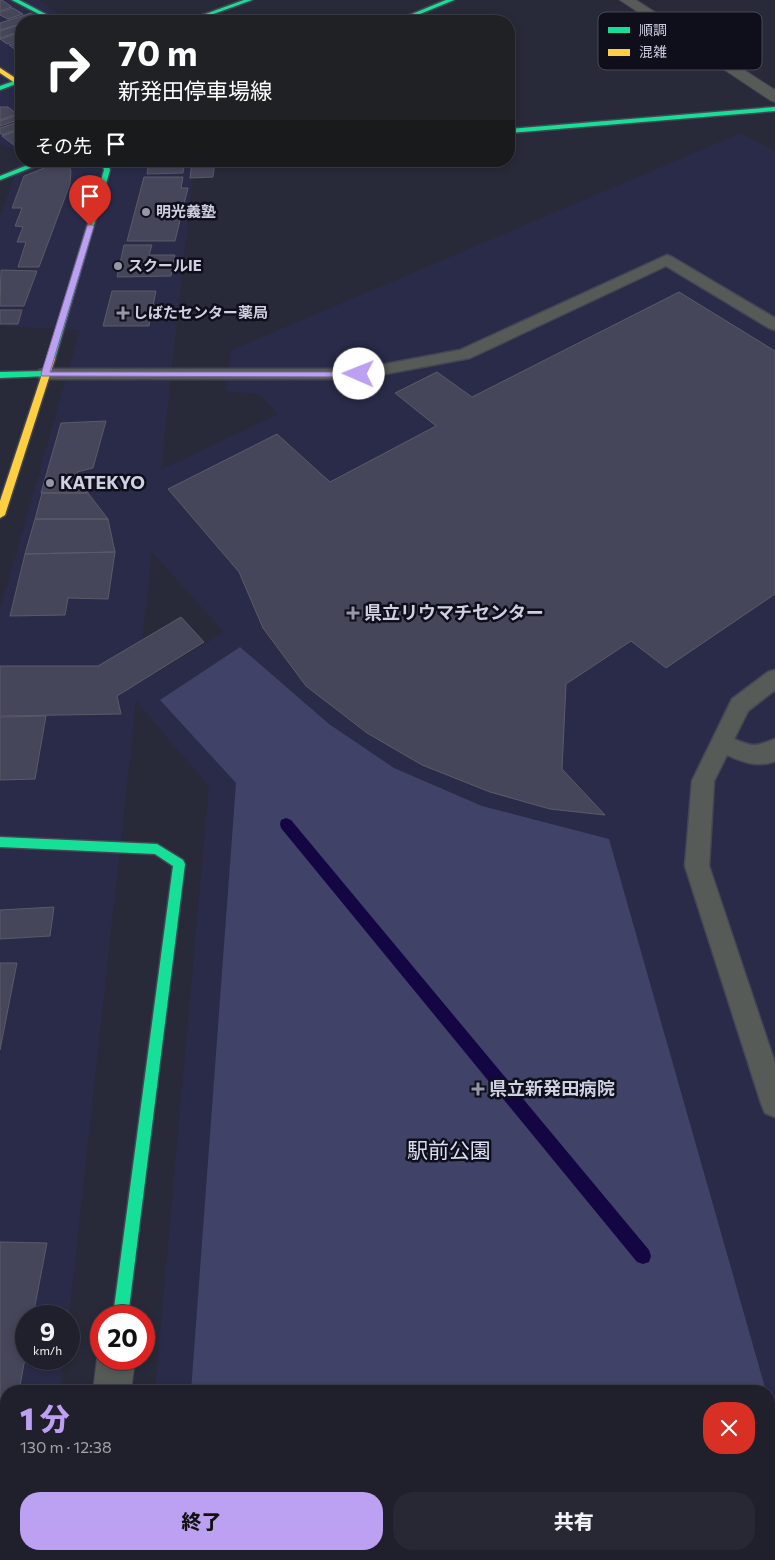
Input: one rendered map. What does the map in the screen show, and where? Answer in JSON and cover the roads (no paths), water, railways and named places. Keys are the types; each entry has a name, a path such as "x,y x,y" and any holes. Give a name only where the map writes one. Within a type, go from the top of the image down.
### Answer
{"main road":[{"path":"15,0 44,15"},
{"path":"206,15 249,0"},
{"path":"413,15 451,0"},
{"path":"0,70 15,79"},
{"path":"0,88 15,84"},
{"path":"515,131 775,109"},
{"path":"0,178 29,167"},
{"path":"0,515 45,374 107,170 106,167"},
{"path":"0,375 45,374"},
{"path":"0,842 156,849 180,864 122,1305"}],"street":[{"path":"628,0 646,12"},
{"path":"734,70 775,97"},
{"path":"113,1385 115,1370"}],"lane":[{"path":"45,374 359,374 464,354 667,260 775,326"},
{"path":"775,678 740,705 703,781 697,866 775,1103"},
{"path":"721,743 746,754 766,755 775,748"}],"waterway":[{"path":"286,824 643,1256"}],"place":[{"name":"明光義塾","path":"146,212"},
{"name":"スクールIE","path":"118,266"},
{"name":"しばたセンター薬局","path":"123,313"},
{"name":"KATEKYO","path":"50,483"},
{"name":"県立リウマチセンター","path":"353,613"},
{"name":"県立新発田病院","path":"478,1089"}],"park label":[{"name":"駅前公園","path":"449,1151"}]}
